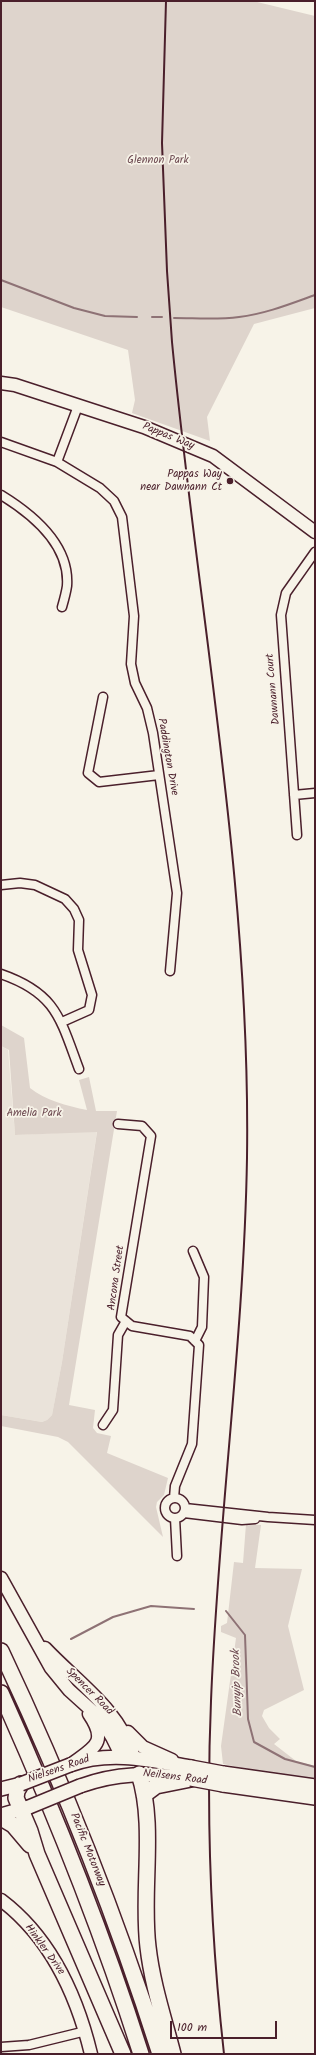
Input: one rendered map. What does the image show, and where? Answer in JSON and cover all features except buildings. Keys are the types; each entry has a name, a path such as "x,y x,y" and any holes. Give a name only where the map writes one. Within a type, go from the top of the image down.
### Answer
{"highway":[{"name":"Pacific Motorway","path":"1,1651 24,1698 92,1860 160,2054"},
{"name":"Pacific Motorway","path":"1,1693 35,1768 85,1893 141,2054"},
{"path":"144,1795 156,1786 191,1771"},
{"path":"139,1774 144,1795 147,1824 148,1947 155,1986 173,2054"},
{"path":"21,1784 16,1794 25,1808 37,1854 109,2017 123,2054"},
{"path":"1,1816 16,1827 37,1854"}],"main road":[{"name":"Nielsens Road","path":"1,1789 21,1784 93,1758 128,1757 191,1771"},
{"path":"128,1757 139,1774"},
{"name":"Neilsens Road","path":"80,1786 112,1776 191,1771 223,1779"},
{"path":"223,1779 315,1786"},
{"path":"223,1779 315,1798"},
{"name":"Nielsens Road","path":"1,1816 80,1786"}],"street":[{"name":"Pappas Way","path":"1,383 14,385 144,426 213,456 315,532"},
{"path":"57,462 78,406"},
{"name":"Paddington Drive","path":"1,442 57,462 100,488 114,501 122,517 134,616 131,664 135,683 147,708 153,733 177,893 170,971"},
{"path":"1,495 30,515 43,528 62,558 66,572 66,586 62,607"},
{"name":"Dawnann Court","path":"297,835 281,615 286,593 315,552"},
{"path":"103,697 88,773 99,782 159,776"},
{"path":"294,795 315,793"},
{"path":"1,884 28,883 43,888 65,900 70,904 77,915 79,920 78,950 92,995 89,1010 62,1022"},
{"path":"1,974 23,982 46,999 62,1022 79,1069"},
{"name":"Ancona Street","path":"118,1124 142,1126 151,1136 121,1317 132,1326 190,1336 195,1341"},
{"path":"174,1498 175,1486 192,1444 199,1345 195,1341 202,1328 204,1277 193,1251"},
{"path":"103,1425 113,1410 118,1335 126,1321"},
{"path":"174,1498 183,1502 184,1510 180,1517 174,1518 168,1516 165,1510 168,1501 174,1498"},
{"path":"184,1510 242,1520 268,1517 315,1520"},
{"path":"174,1518 177,1556"},
{"name":"Spencer Road","path":"1,1578 51,1668 69,1690 101,1719 112,1737 128,1757"},
{"name":"Spencer Road","path":"33,1635 114,1716 128,1740 128,1757"},
{"path":"69,1690 90,1715 99,1734 98,1741 94,1748 71,1765"},
{"path":"114,1716 143,1747 191,1771"},
{"name":"Hinkler Drive","path":"1,1900 24,1922 55,1962 72,1993 86,2031 91,2054"},
{"path":"1,2047 29,2046 86,2031"}],"shaded area":[{"path":"1,1046 8,1050 15,1135 97,1131 62,1362 52,1415 47,1420 42,1422 1,1415"}],"green space":[{"name":"Glennon Park","path":"1,1 253,1 315,16 315,308 254,324 207,417 210,441 132,413 135,400 128,350 1,307"},
{"name":"Amelia Park","path":"1,1025 24,1038 30,1088 42,1096 57,1102 87,1110 79,1080 89,1077 96,1111 117,1111 69,1405 95,1410 93,1428 97,1433 111,1436 107,1453 168,1478 164,1495 157,1502 156,1507 163,1537 68,1442 58,1437 1,1426 1,1415 42,1422 47,1420 52,1415 62,1362 97,1132 15,1135 9,1050 1,1046"},
{"path":"246,1524 261,1525 255,1568 302,1569 288,1626 304,1690 264,1710 262,1716 269,1728 280,1739 274,1744 296,1761 315,1766 315,1780 282,1776 223,1764 221,1746 236,1638 221,1632 221,1626 227,1623 234,1562 243,1563"}],"waterway":[{"path":"1,280 74,308 105,316 137,317"},
{"path":"174,318 206,319 249,316 315,295"},
{"path":"152,317 162,317"},
{"name":"Bunyip Brook","path":"71,1639 113,1617 151,1606 194,1609"},
{"name":"Bunyip Brook","path":"226,1611 245,1635 248,1719 254,1742 285,1759 315,1767"}],"railway":[{"path":"166,1 162,143 167,271 172,342 232,851 241,953 246,1055 247,1158 245,1226 236,1361 214,1633 209,1789 209,1833 213,1922 224,2054"}],"place":[{"name":"Pappas Way near Dawnann Ct","path":"230,481"}]}
